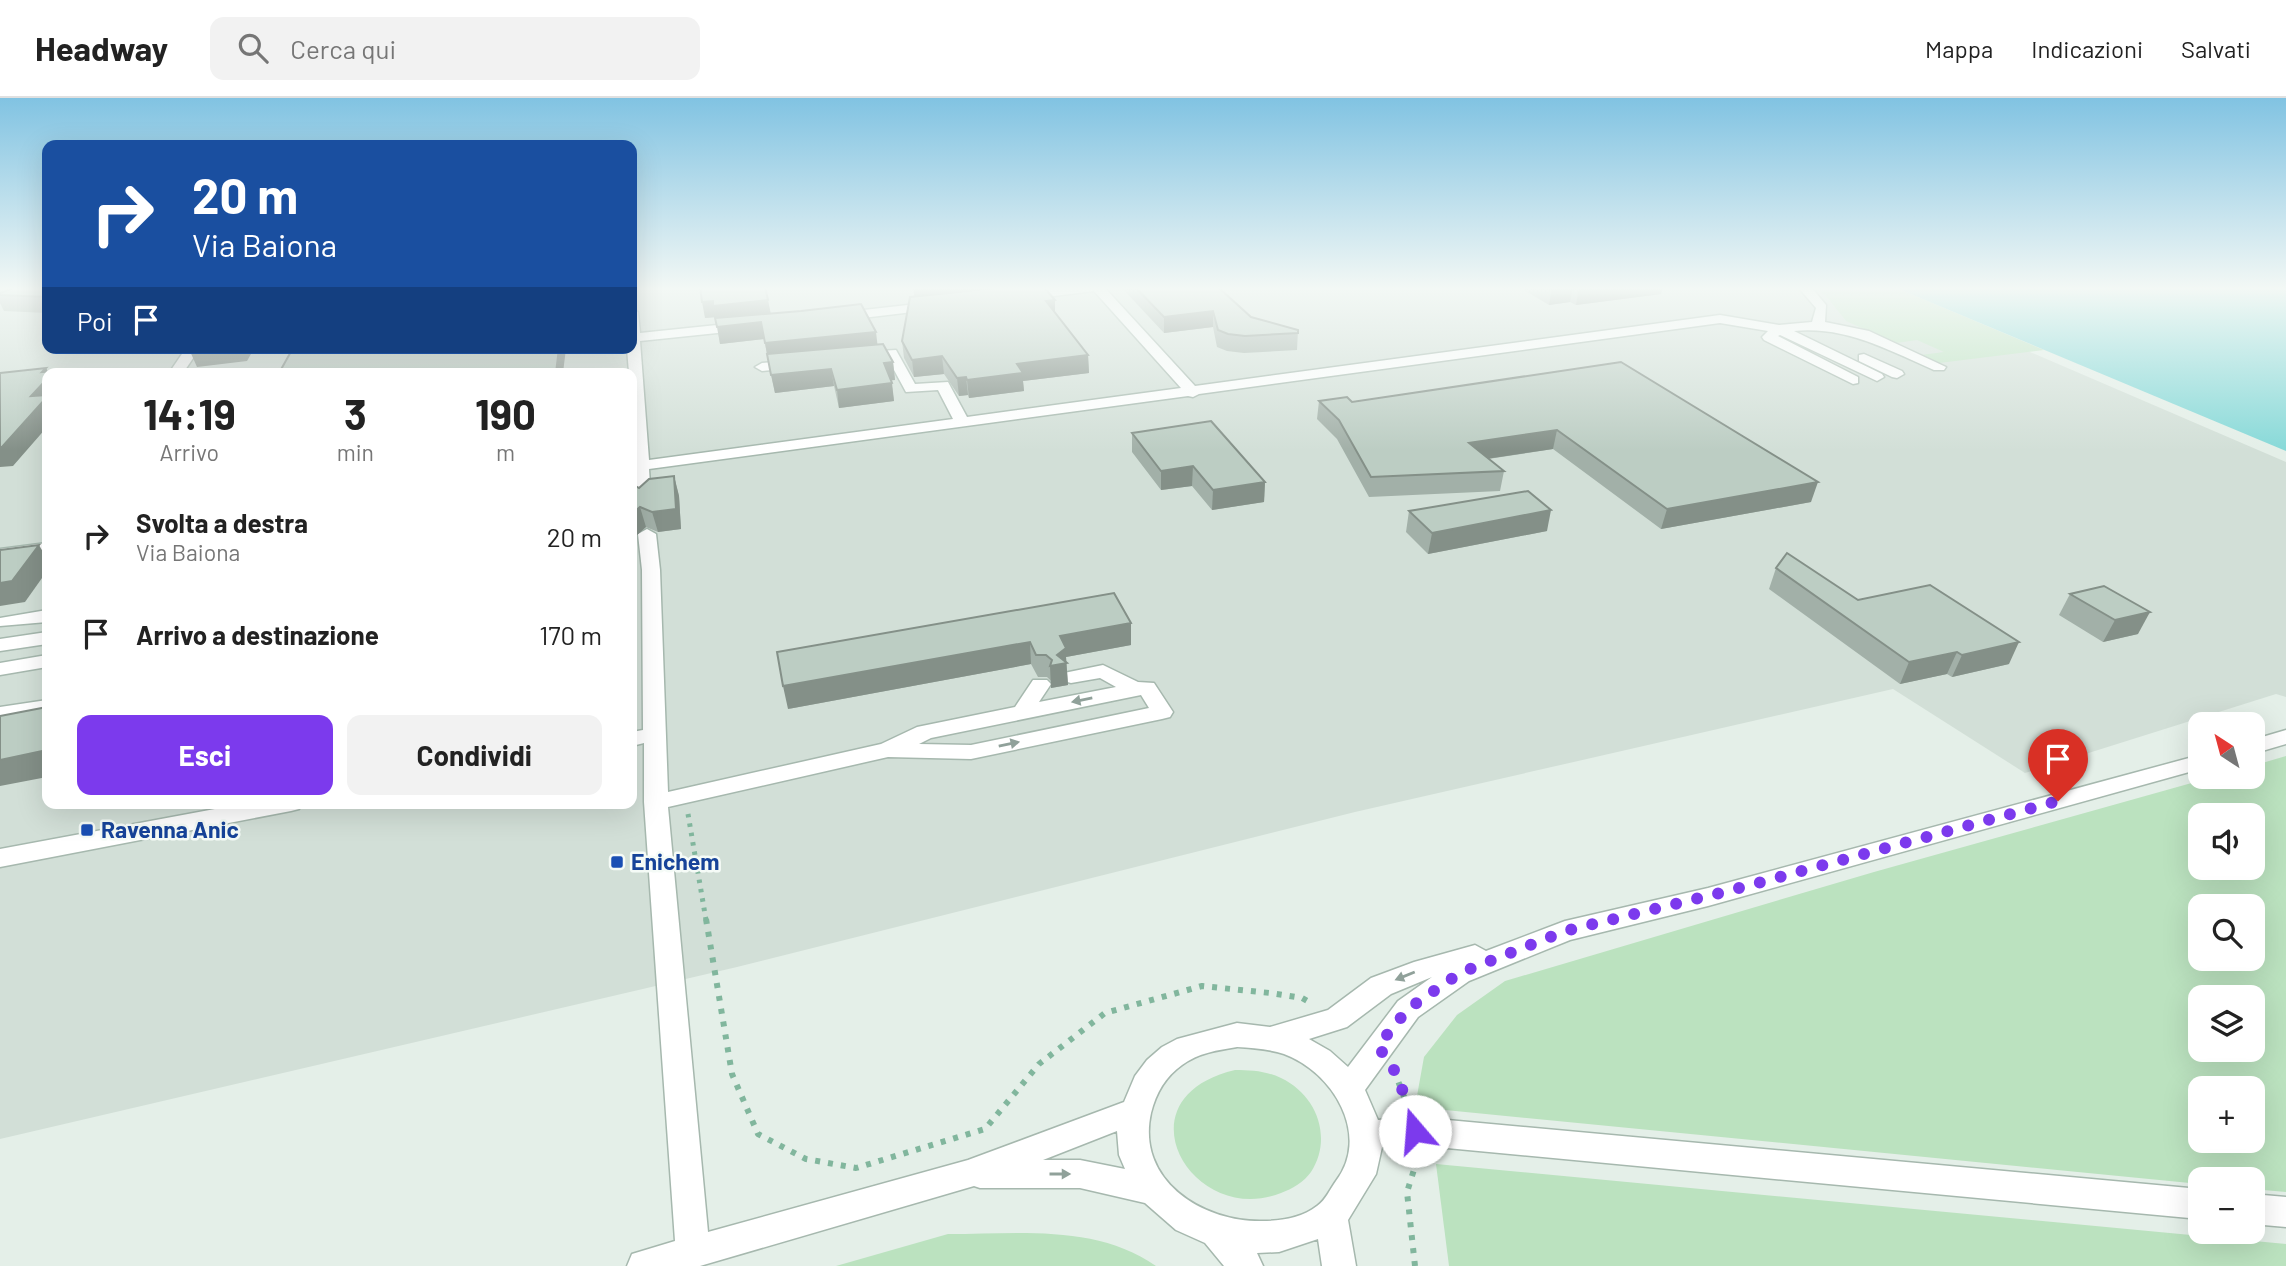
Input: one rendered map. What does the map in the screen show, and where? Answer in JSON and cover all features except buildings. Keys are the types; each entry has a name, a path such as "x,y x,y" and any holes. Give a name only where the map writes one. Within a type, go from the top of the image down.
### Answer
{"street":[{"path":"1146,342 1193,393"},
{"path":"637,466 1193,393 1560,342"},
{"path":"1778,342 1853,380"},
{"path":"1805,342 1877,377"},
{"path":"1829,342 1897,374"},
{"path":"1858,342 1922,370"},
{"path":"1881,342 1939,367"},
{"path":"840,359 891,353 911,389 943,385 963,423"},
{"path":"762,368 814,362"},
{"path":"637,475 643,501"},
{"path":"646,534 651,570 651,661 644,737 656,802 692,1251"},
{"path":"0,554 42,549"},
{"path":"2,625 42,617"},
{"path":"0,645 42,639"},
{"path":"0,669 42,663"},
{"path":"1071,677 1103,671 1136,690"},
{"path":"1022,713 1040,684"},
{"path":"656,802 888,750 925,732 1147,687 1162,712 971,752 888,750"},
{"path":"0,714 42,707"},
{"path":"2265,743 2286,737"},
{"path":"1273,1038 1337,1019 1381,986 1424,969 1721,893 2188,765"},
{"path":"0,858 259,809"},
{"path":"1349,1088 1408,1009 1460,973 1565,931"},
{"path":"1237,1035 1273,1038 1303,1049 1328,1066 1349,1088 1361,1111 1367,1135 1363,1169 1331,1216 1289,1235 1254,1240 1217,1233 1193,1223 1171,1209 1153,1190 1139,1165 1132,1138 1134,1111 1147,1080 1171,1057 1202,1041 1237,1035"},
{"path":"644,1266 968,1174 1134,1111"},
{"path":"1367,1135 1415,1131 2188,1203"},
{"path":"968,1174 1080,1174 1153,1190"},
{"path":"2265,1210 2286,1212"},
{"path":"1331,1216 1339,1266"},
{"path":"1217,1233 1246,1266"}],"path":[{"path":"685,795 732,1074 758,1134 806,1159 856,1168 985,1129 1040,1064 1105,1013 1202,986 1302,998 1337,1019"},
{"path":"1378,1046 1398,1076 1415,1131 1418,1163 1407,1192 1415,1266"}],"shaded area":[{"path":"0,342 42,342 42,354 637,354 637,342 2006,342 2286,462 2286,697 2276,694 2219,712 2188,712 2188,722 2025,773 1893,689 1355,812 737,967 0,1139"}],"green space":[{"path":"1920,342 2024,342 2044,350 1939,363 1921,355 1944,352"},
{"path":"2286,756 2286,1192 2265,1190 2265,1167 2188,1167 2188,1183 1415,1107 1424,1057 1457,1015 1505,981 1874,872 2188,784 2188,789 2265,789 2265,762"},
{"path":"1235,1070 1258,1071 1281,1078 1304,1095 1318,1119 1321,1145 1318,1159 1305,1179 1281,1193 1249,1199 1220,1192 1196,1177 1180,1155 1174,1130 1179,1106 1199,1085"},
{"path":"1436,1164 2188,1235 2188,1244 2286,1244 2286,1266 1449,1266"},
{"path":"1029,1233 1082,1237 1108,1243 1156,1266 836,1266 948,1234"}],"water":[{"path":"2024,342 2286,342 2286,451"}],"place":[{"name":"Ravenna Anic","path":"87,830"},
{"name":"Enichem","path":"617,862"}],"route":[{"path":"1415,1131 1398,1076 1378,1046 1408,1009 1460,973 1565,931 1732,890 2058,801"}]}
